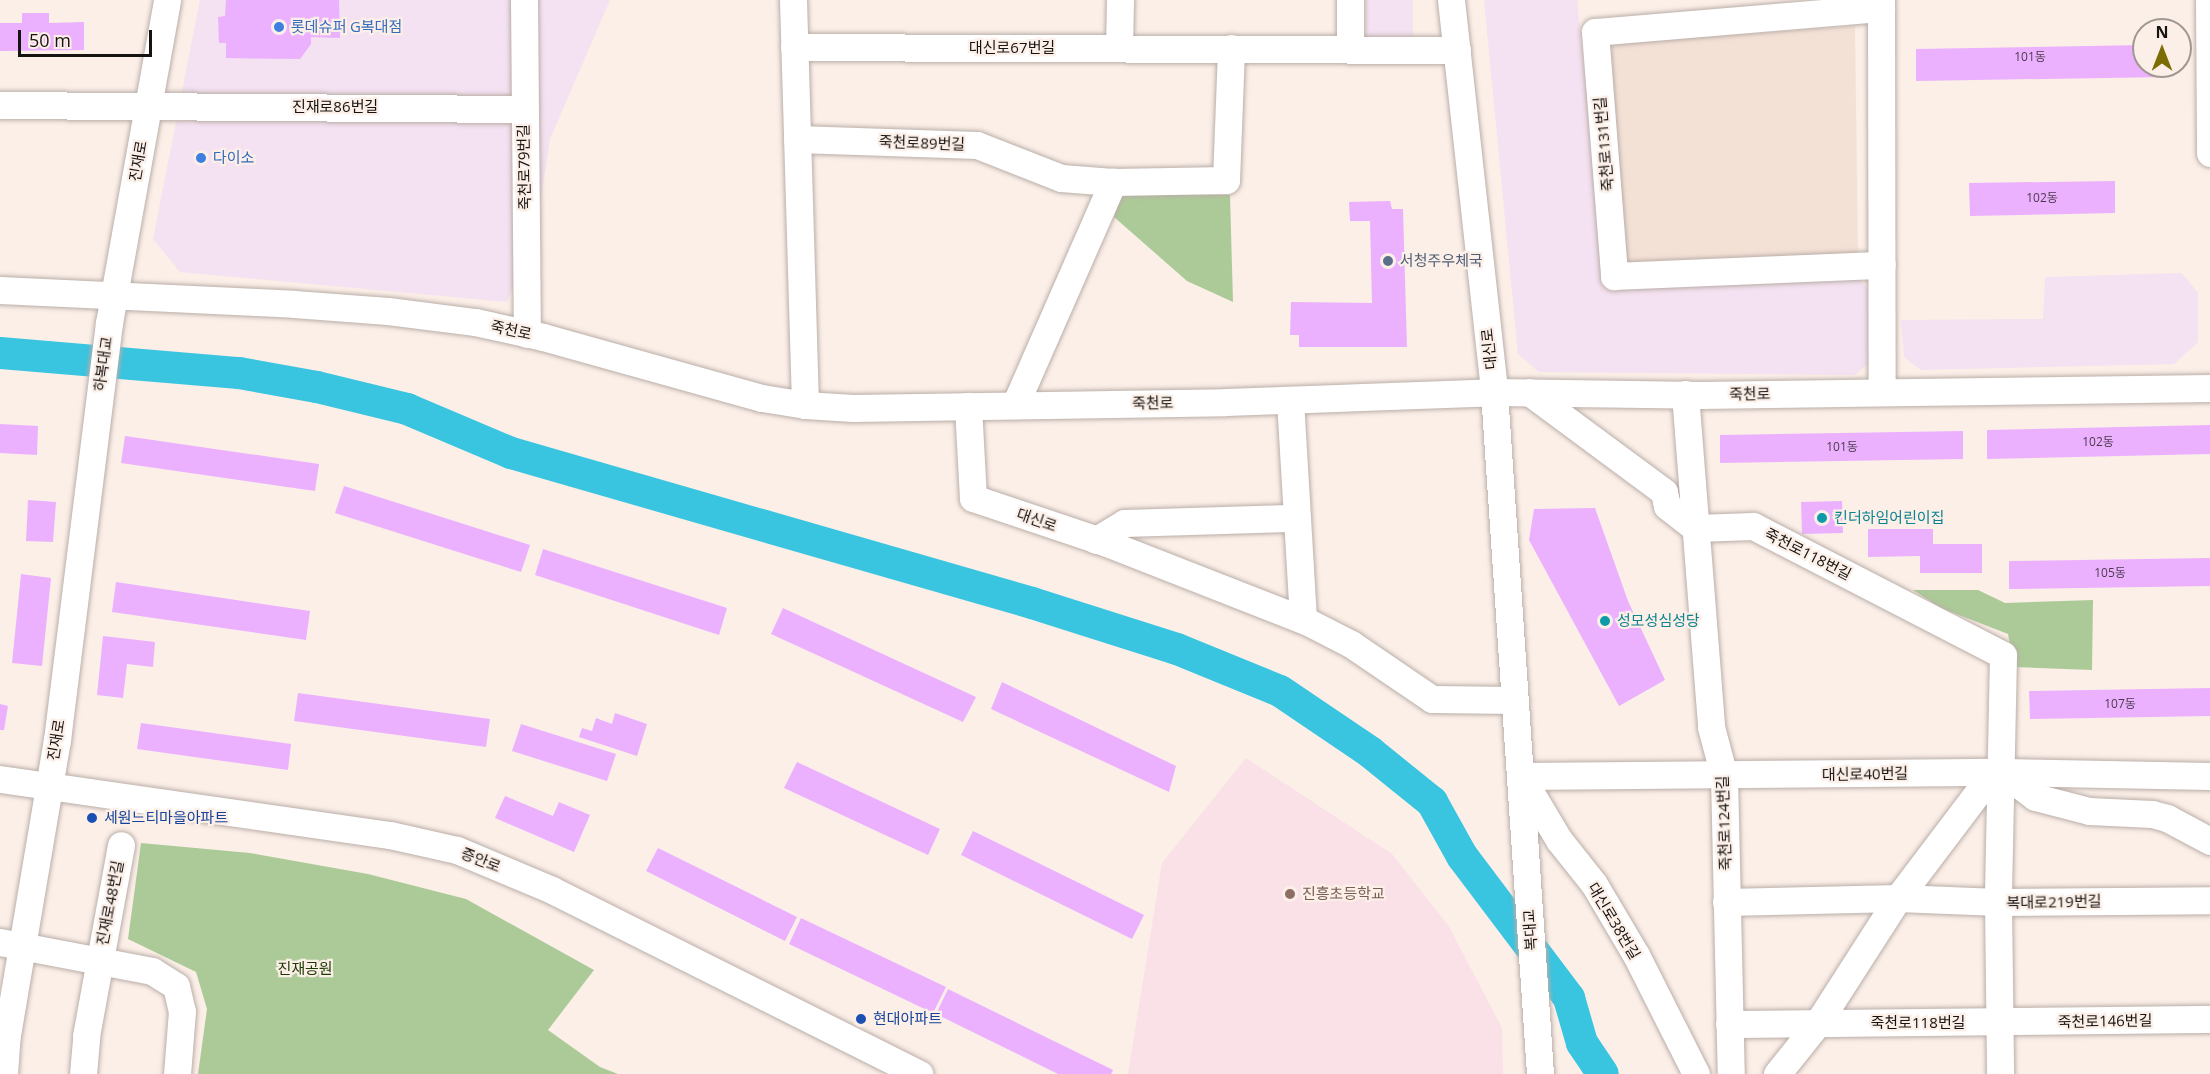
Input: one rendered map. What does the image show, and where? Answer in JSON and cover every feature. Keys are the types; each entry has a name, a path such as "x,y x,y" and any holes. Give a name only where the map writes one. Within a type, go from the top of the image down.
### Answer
{"street":[{"name":"진재로","path":"109,323 167,0"},
{"name":"죽천로79번길","path":"524,0 527,334"},
{"path":"793,0 805,405"},
{"path":"1119,48 1120,0"},
{"path":"1350,0 1350,48"},
{"name":"대신로","path":"1451,0 1494,392 1520,782"},
{"path":"2209,0 2210,153"},
{"name":"죽천로131번길","path":"1882,265 1614,276 1595,32 1881,4 1882,265 1882,392"},
{"name":"대신로67번길","path":"794,47 1457,50"},
{"path":"1015,405 1113,182 1226,180 1231,48"},
{"name":"진재로86번길","path":"0,105 524,109"},
{"name":"죽천로89번길","path":"797,139 977,145 1060,178 1113,182"},
{"name":"죽천로","path":"0,290 388,311 475,322 762,398 805,405 853,408 1290,399 1494,392 1684,394 2210,388"},
{"name":"하복대교","path":"97,404 109,323"},
{"path":"1529,392 1664,492 1667,506 1695,528"},
{"name":"죽천로124번길","path":"1684,394 1711,727 1724,776 1731,1074"},
{"path":"1290,399 1303,620"},
{"name":"진재로","path":"4,1074 11,943 57,740 97,404"},
{"name":"대신로","path":"968,406 973,498 1096,540 1303,620 1351,644 1432,699 1515,700"},
{"path":"1096,540 1124,524 1297,518"},
{"name":"죽천로118번길","path":"1695,528 1754,526 2003,655 1998,902 2000,1074"},
{"path":"1778,1074 1817,1024 1898,898 1982,787 2002,772 2035,797 2090,812 2152,814 2167,818 2210,841"},
{"name":"대신로40번길","path":"1520,782 2002,772 2210,776"},
{"name":"증안로","path":"0,779 390,835 457,850 562,895 882,1065 920,1074"},
{"name":"복대교","path":"1520,782 1540,1074"},
{"name":"대신로38번길","path":"1520,782 1559,840 1594,884 1635,956 1696,1074"},
{"name":"진재로48번길","path":"83,1074 86,1036 121,845"},
{"name":"복대로219번길","path":"1726,902 1898,898 1998,902 2210,900"},
{"path":"11,943 100,961"},
{"name":"진재로48번길","path":"100,961 152,971 176,986 182,1011 177,1074"},
{"name":"죽천로146번길","path":"1999,1023 2210,1019"},
{"name":"죽천로118번길","path":"1730,1024 1999,1023"}],"shaded area":[{"path":"200,0 610,0 550,139 537,223 507,302 180,272 153,239"},
{"path":"1366,0 1413,0 1413,42 1366,42"},
{"path":"1484,0 1577,0 1606,286 1858,279 1873,293 1874,358 1855,375 1539,372 1518,354"},
{"path":"1855,26 1858,256 1616,268 1590,45"},
{"path":"2182,273 2198,293 2198,342 2174,364 1921,370 1904,357 1901,320 2043,319 2045,277"},
{"name":"진흥초등학교","path":"1246,758 1392,854 1448,925 1502,1028 1503,1074 1128,1074 1162,863"}],"green space":[{"path":"1121,194 1230,195 1233,302 1187,281 1114,217"},
{"path":"1913,590 1978,590 2005,603 2093,600 2092,670 2014,667 2008,634 1941,608"},
{"name":"진재공원","path":"141,843 250,853 368,874 466,899 594,970 548,1030 600,1067 618,1074 198,1074 207,1009 196,972 128,939"}],"building":[{"name":"롯데슈퍼 G복대점","path":"226,0 339,0 340,38 311,37 311,44 300,59 226,58 226,43 219,43 218,17 225,16"},
{"path":"22,13 49,13 49,23 84,22 84,50 0,51 0,23 22,23"},
{"path":"2132,45 2132,78 1916,81 1916,49"},
{"path":"2115,181 2115,213 1970,216 1969,183"},
{"name":"서청주우체국","path":"1390,201 1392,209 1403,209 1407,347 1299,347 1299,335 1290,335 1291,302 1372,303 1370,221 1350,221 1349,202"},
{"path":"0,424 38,426 37,455 0,453"},
{"path":"2210,425 2210,454 1987,459 1987,430"},
{"path":"1963,431 1963,459 1720,463 1720,435"},
{"path":"125,436 319,464 315,491 121,463"},
{"path":"344,486 530,545 521,572 335,513"},
{"path":"28,500 56,502 53,542 26,541"},
{"name":"킨더하임어린이집","path":"1842,501 1843,533 1802,534 1801,502"},
{"name":"성모성심성당","path":"1595,508 1628,601 1665,680 1619,706 1529,540 1534,509"},
{"path":"1868,529 1933,529 1933,544 1982,544 1982,573 1920,573 1920,556 1868,557"},
{"path":"543,549 727,608 719,635 535,575"},
{"path":"2210,558 2210,586 2009,589 2009,561"},
{"path":"21,574 51,578 42,666 12,663"},
{"path":"116,582 310,611 306,640 112,612"},
{"path":"783,608 976,697 963,722 771,634"},
{"path":"103,636 155,642 153,667 127,664 123,698 97,695"},
{"path":"1002,682 1176,766 1169,792 991,709"},
{"path":"2210,688 2210,716 2030,719 2029,691"},
{"path":"298,693 490,719 486,747 294,721"},
{"path":"0,704 8,706 4,730 0,730"},
{"path":"615,713 647,724 637,756 579,737 582,728 592,731 596,718 612,724"},
{"path":"141,723 291,744 288,770 137,749"},
{"path":"521,724 616,754 607,781 512,751"},
{"path":"797,762 940,829 928,855 784,788"},
{"path":"505,796 553,816 559,802 590,815 574,852 495,818"},
{"path":"973,831 1144,915 1132,939 961,855"},
{"path":"658,848 797,917 785,941 646,871"},
{"path":"801,918 946,987 933,1013 789,944"},
{"path":"948,989 1113,1070 1111,1074 1058,1074 936,1014"}],"waterway":[{"path":"0,353 239,373 317,387 407,409 511,453 1032,603 1177,649 1280,691 1370,752 1432,802 1462,856 1569,998 1582,1043 1603,1074"}],"place":[{"name":"롯데슈퍼 G복대점","path":"279,27"},
{"name":"다이소","path":"201,158"},
{"name":"서청주우체국","path":"1388,261"},
{"name":"킨더하임어린이집","path":"1822,518"},
{"name":"성모성심성당","path":"1605,621"},
{"name":"세원느티마을아파트","path":"92,818"},
{"name":"진흥초등학교","path":"1290,894"},
{"name":"현대아파트","path":"861,1019"}]}
